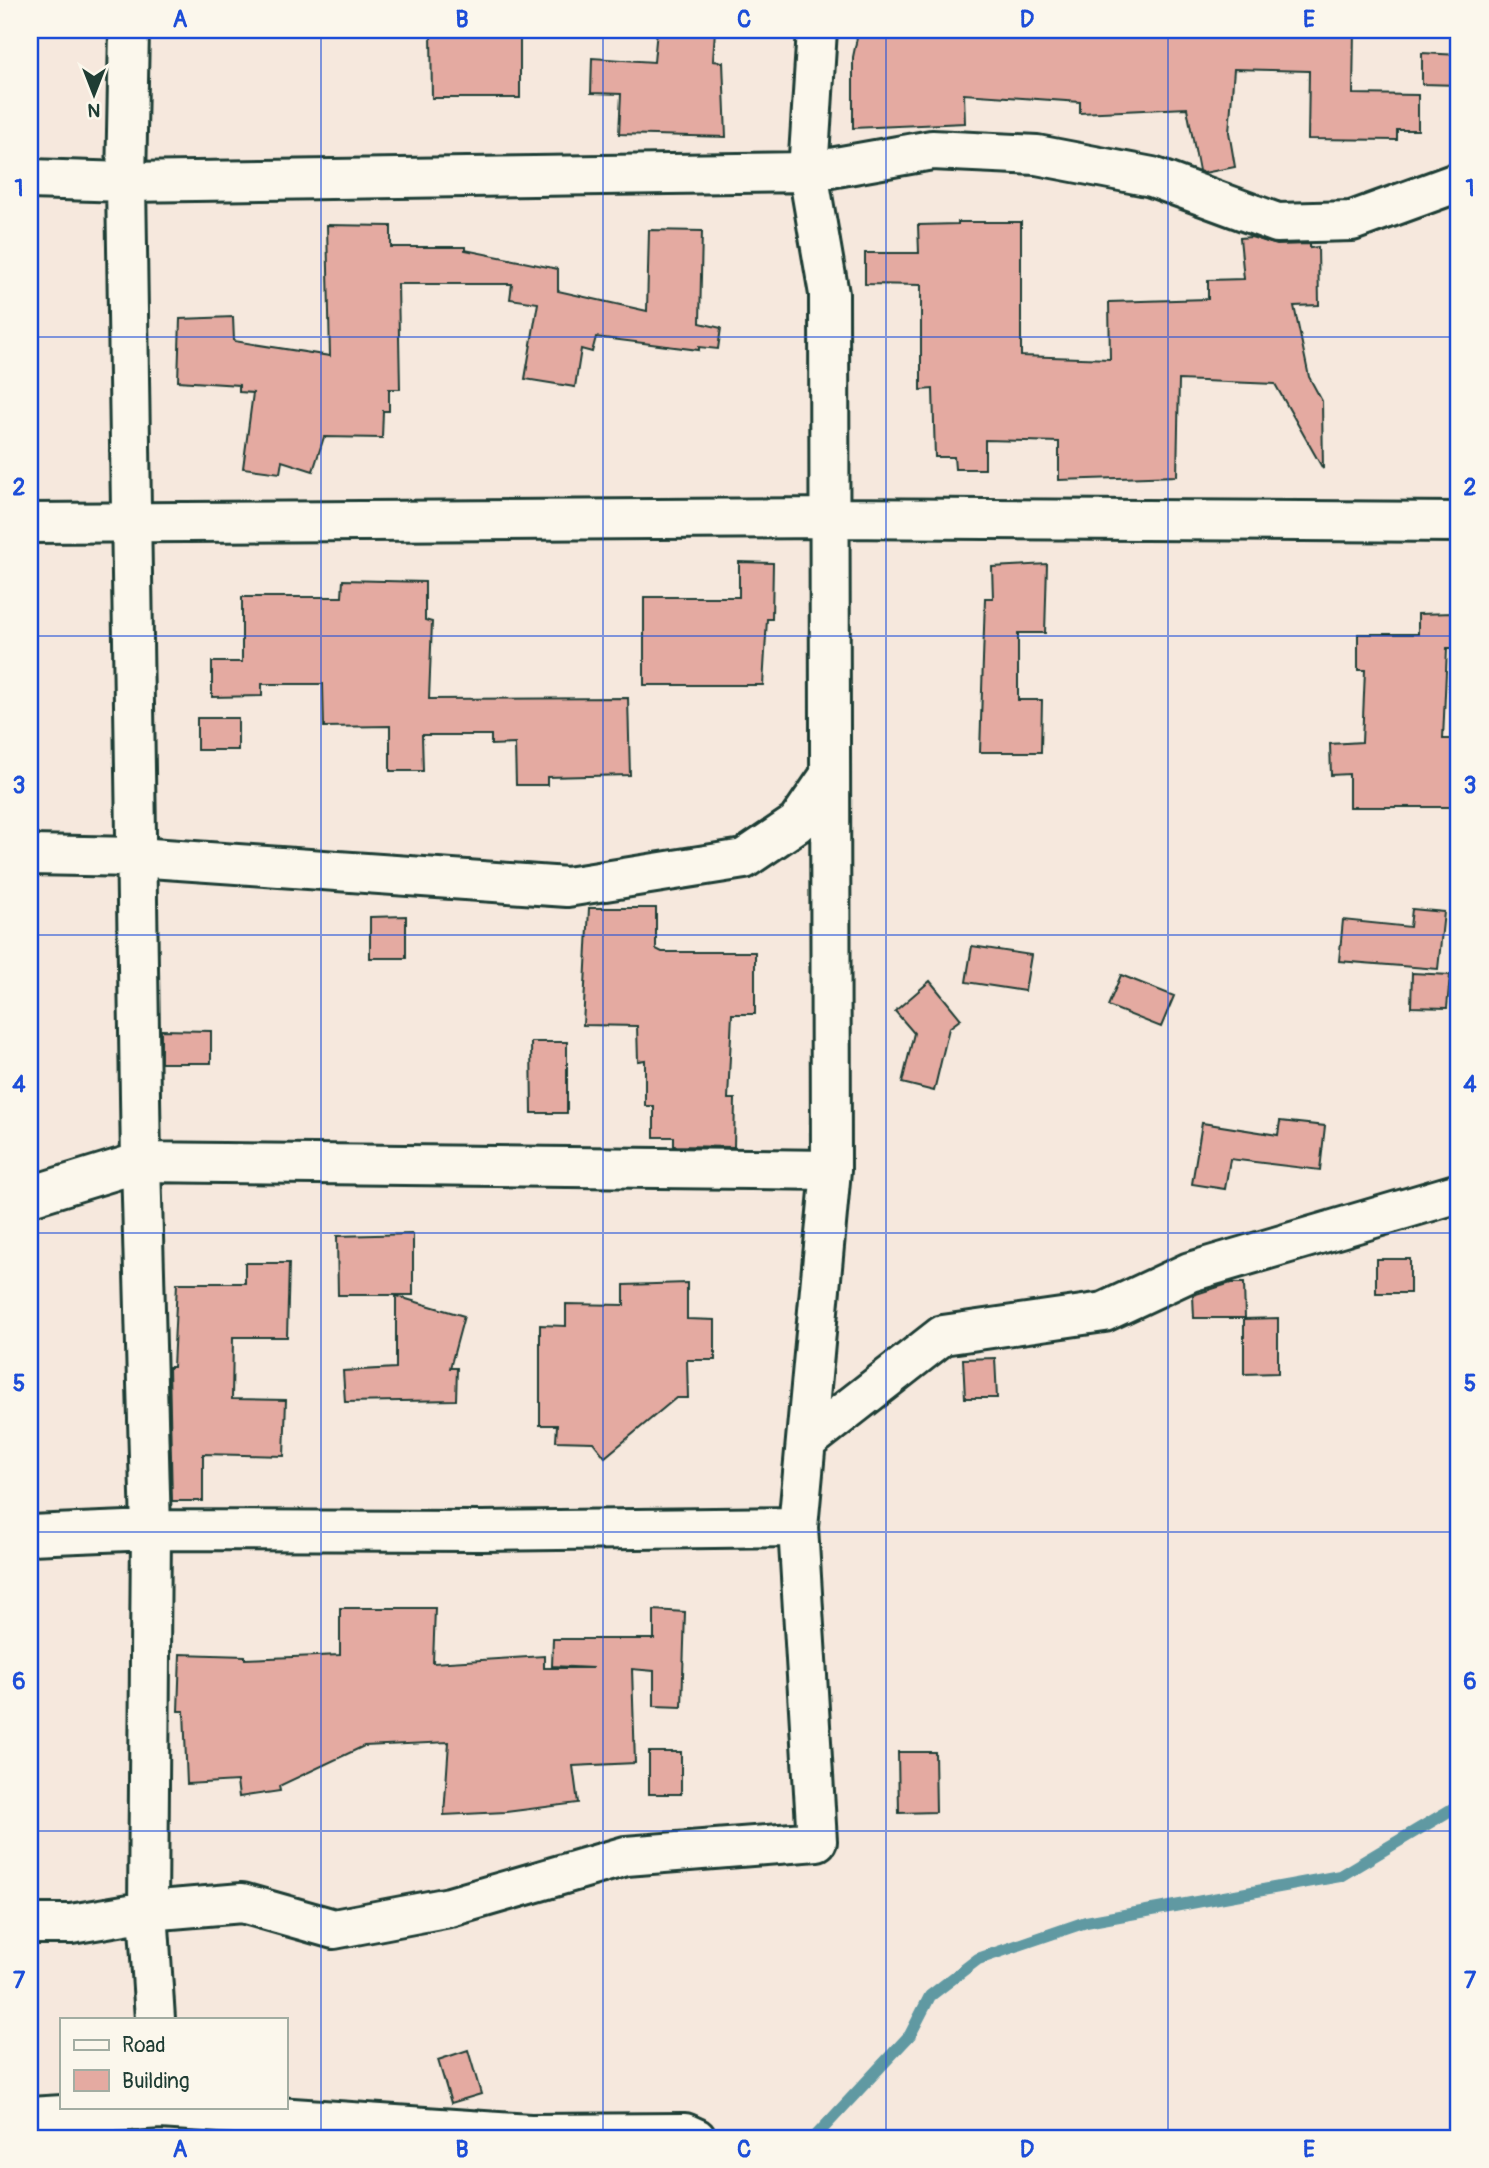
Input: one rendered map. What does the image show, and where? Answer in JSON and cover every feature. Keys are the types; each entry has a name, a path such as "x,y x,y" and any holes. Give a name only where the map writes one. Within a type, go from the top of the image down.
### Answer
{"street":[{"path":"129,30 126,182 141,1162 151,1530 148,1911 155,2018"},
{"path":"30,1924 71,1924 148,1911 242,1903 334,1928 450,1907 626,1856 817,1841 798,1527 831,1170 829,294 808,172 817,30"},
{"path":"30,180 126,182 808,172 932,150 1037,155 1152,177 1277,223 1352,221 1459,183"},
{"path":"30,523 829,517 1459,522"},
{"path":"30,855 136,857 567,887 744,859 797,823 830,775"},
{"path":"30,1196 141,1162 831,1170"},
{"path":"806,1442 943,1335 1104,1312 1190,1272 1459,1193"},
{"path":"30,1535 151,1530 482,1531 798,1527"},
{"path":"30,2116 161,2118 530,2134 685,2133 696,2138"}],"building":[{"path":"657,30 715,30 713,61 723,62 726,137 619,134 621,94 591,93 592,58 654,62"},
{"path":"881,30 1354,30 1353,94 1418,95 1418,130 1397,130 1397,140 1308,139 1309,71 1234,69 1229,132 1235,167 1204,173 1199,171 1187,108 1080,113 1080,102 964,94 965,123 853,128 853,57 858,33 880,38"},
{"path":"431,33 520,33 520,98 432,98"},
{"path":"1422,53 1459,55 1459,85 1422,84"},
{"path":"1021,222 1021,356 1110,359 1109,302 1208,299 1208,280 1244,279 1240,238 1251,237 1277,245 1310,244 1310,248 1318,247 1319,305 1294,306 1309,377 1322,401 1323,469 1275,384 1179,380 1177,476 1059,480 1059,442 985,440 985,469 955,469 954,457 935,457 933,389 921,390 921,285 865,284 865,253 919,253 918,225"},
{"path":"327,225 391,226 391,247 465,247 465,250 558,269 558,291 647,311 649,230 702,231 700,323 721,328 718,349 699,347 699,350 596,337 592,352 581,349 575,387 525,379 538,303 510,299 512,284 398,284 400,389 389,389 389,411 383,411 382,438 324,437 313,471 282,461 280,473 243,468 253,393 239,392 239,385 178,381 180,319 233,317 234,341 330,356"},
{"path":"739,562 773,563 772,619 767,619 763,685 644,685 644,597 739,597"},
{"path":"1047,564 1045,633 1018,633 1018,700 1042,700 1041,752 980,752 985,598 993,598 992,567"},
{"path":"343,580 425,582 425,620 432,622 429,699 628,698 630,775 547,777 547,785 516,785 515,744 491,745 491,735 422,735 423,771 390,771 390,726 324,727 323,684 262,684 262,696 212,697 212,662 242,662 242,597 342,597"},
{"path":"1454,613 1455,648 1447,648 1443,739 1459,739 1459,790 1454,790 1455,807 1349,807 1349,774 1331,775 1330,744 1362,742 1365,670 1358,670 1358,634 1418,634 1418,614"},
{"path":"197,718 238,718 238,750 197,750"},
{"path":"589,908 656,908 656,949 662,952 755,952 755,1014 732,1014 728,1099 735,1099 734,1147 674,1146 674,1137 654,1137 654,1106 645,1106 645,1060 638,1061 637,1026 583,1025"},
{"path":"1412,909 1444,912 1438,969 1339,961 1343,920 1410,927"},
{"path":"406,916 406,958 370,958 370,917"},
{"path":"972,946 1031,955 1025,991 966,982"},
{"path":"1412,973 1450,975 1447,1008 1411,1007"},
{"path":"1121,975 1174,996 1161,1027 1108,1006"},
{"path":"930,981 961,1019 949,1028 934,1091 902,1083 914,1033 895,1011"},
{"path":"161,1030 211,1031 211,1063 161,1063"},
{"path":"531,1042 567,1042 567,1113 532,1113"},
{"path":"1280,1121 1325,1126 1320,1170 1230,1159 1225,1189 1192,1184 1202,1123 1278,1135"},
{"path":"413,1234 413,1295 338,1295 337,1236"},
{"path":"1376,1259 1410,1259 1410,1293 1376,1293"},
{"path":"245,1263 289,1263 287,1337 233,1337 232,1399 286,1400 284,1456 203,1454 203,1501 172,1501 169,1367 173,1367 177,1283 245,1283"},
{"path":"687,1283 687,1319 715,1320 715,1360 687,1360 688,1398 676,1398 605,1457 593,1442 556,1441 557,1425 540,1425 540,1325 566,1326 566,1304 624,1305 624,1285"},
{"path":"1231,1283 1244,1283 1245,1318 1194,1318 1193,1295"},
{"path":"396,1296 464,1316 450,1368 457,1368 456,1400 345,1402 343,1371 396,1368"},
{"path":"1278,1318 1278,1373 1244,1374 1244,1319"},
{"path":"995,1358 997,1398 965,1398 963,1359"},
{"path":"340,1608 435,1608 433,1663 544,1656 544,1668 593,1668 552,1666 553,1639 654,1639 654,1610 685,1612 682,1707 654,1706 654,1671 632,1669 635,1763 573,1766 578,1803 506,1812 444,1815 449,1742 364,1746 279,1786 280,1791 239,1797 237,1781 187,1784 184,1711 178,1711 180,1654 245,1656 245,1659 340,1655"},
{"path":"649,1752 681,1752 681,1794 649,1794"},
{"path":"898,1752 935,1752 936,1812 899,1813"},
{"path":"468,2050 481,2094 451,2103 438,2060"}],"waterway":[{"path":"814,2138 910,2035 930,1996 978,1959 1086,1922 1340,1876 1459,1805"}]}
